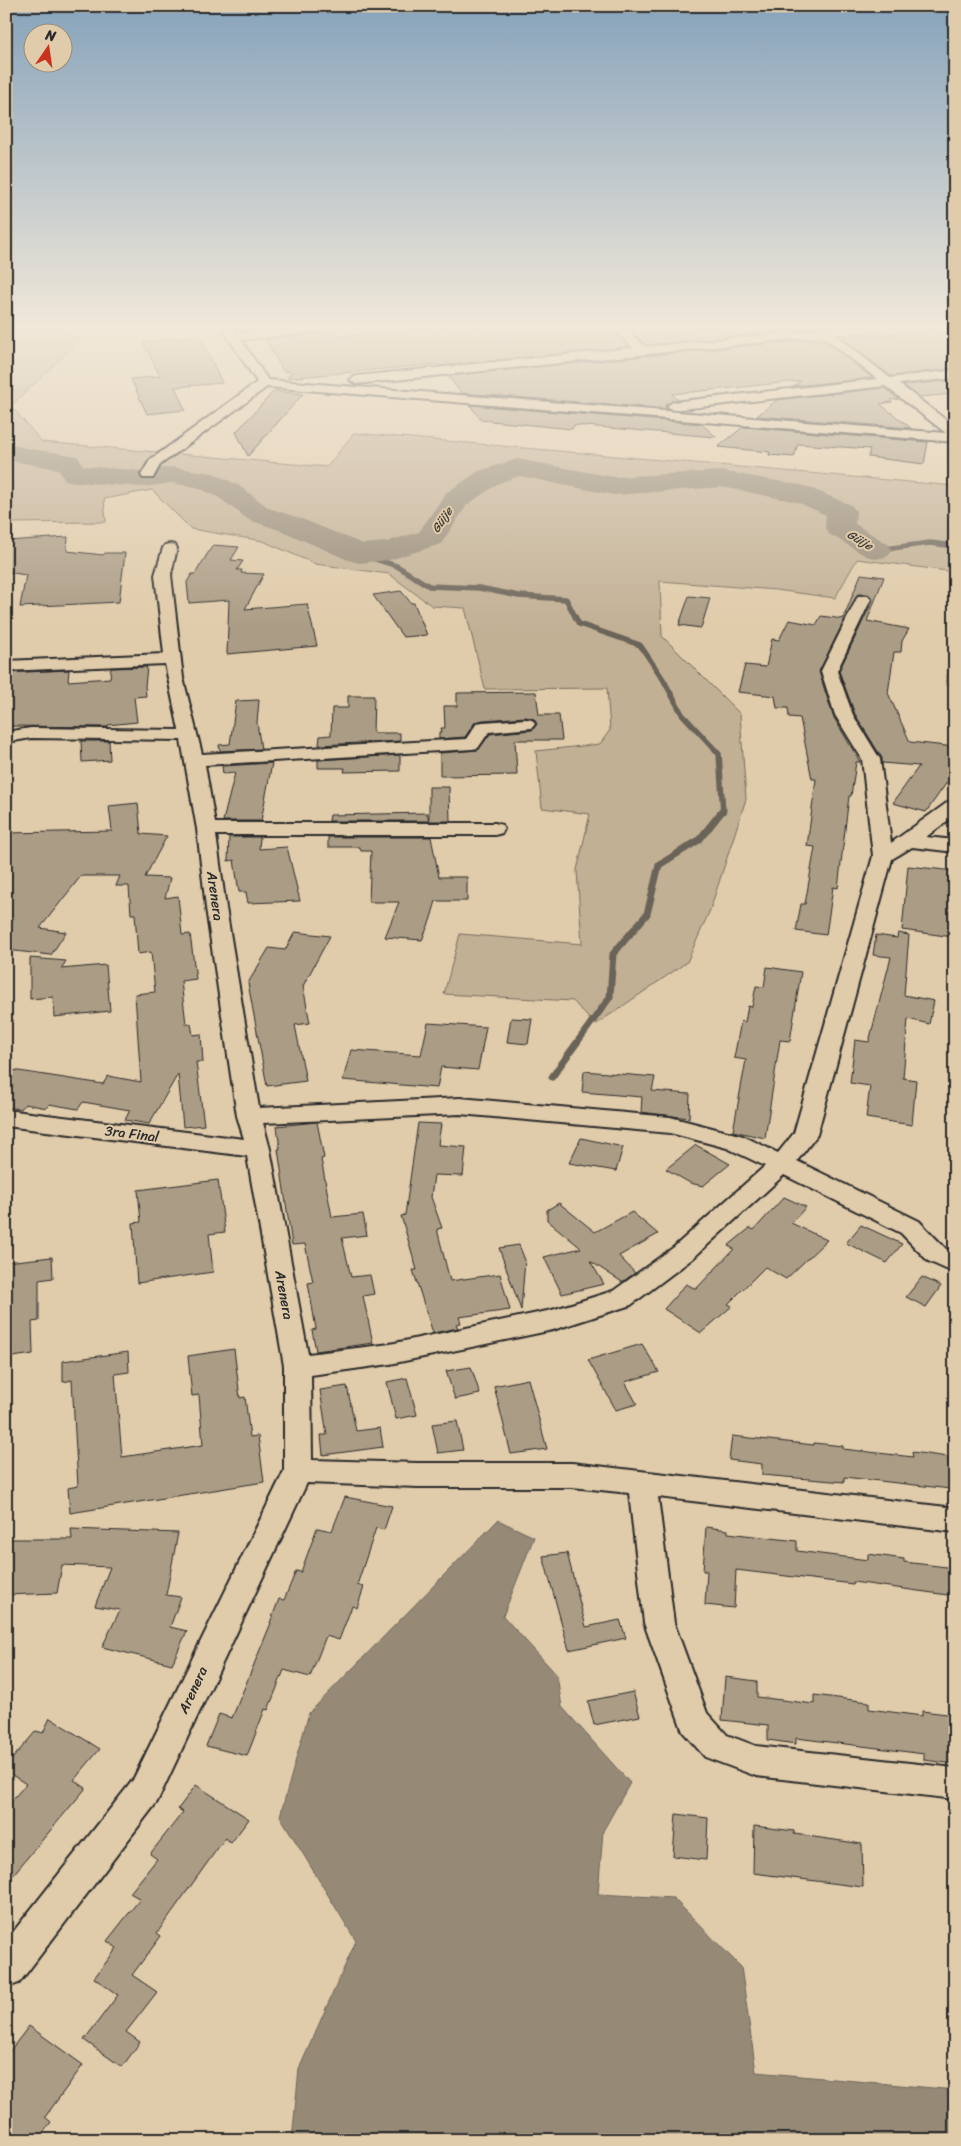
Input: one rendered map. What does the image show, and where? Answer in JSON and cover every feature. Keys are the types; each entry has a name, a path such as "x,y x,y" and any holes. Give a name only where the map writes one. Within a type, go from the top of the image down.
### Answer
{"street":[{"path":"148,475 155,463 202,428"},
{"path":"835,428 953,437"},
{"path":"943,428 953,437"},
{"name":"Arenera","path":"6,1970 146,1791 298,1471 297,1366 258,1149 249,1116 194,760 175,678 164,575 170,548"},
{"path":"297,1366 390,1354 554,1320 622,1298 683,1253 782,1164 806,1134 883,856 872,759 844,715 829,671 863,600"},
{"path":"6,666 173,659"},
{"path":"194,760 472,744 483,727 526,724"},
{"path":"6,740 8,737 31,733 188,735"},
{"path":"883,856 909,841 955,806"},
{"path":"206,828 495,828"},
{"path":"909,841 955,846"},
{"path":"249,1116 460,1106 670,1125 735,1142 782,1164 910,1227 937,1255 955,1264"},
{"name":"3ra Final","path":"6,1118 258,1149"},
{"path":"298,1471 418,1475 572,1475 955,1520"},
{"path":"642,1483 659,1623 694,1722 716,1746 756,1760 955,1784"}],"shaded area":[{"path":"6,428 30,428 42,442 327,467 354,433 955,486 955,572 857,559 835,598 776,590 660,581 662,636 740,714 746,799 710,910 687,962 595,1025 573,1001 444,994 460,934 582,944 577,870 590,814 542,808 536,751 600,744 610,730 607,688 485,689 465,608 432,606 389,574 315,564 263,541 191,529 152,490 104,499 106,522 6,523"},
{"path":"955,614 955,688 946,685"},
{"path":"498,1520 534,1537 503,1616 557,1675 562,1707 630,1783 603,1831 598,1894 673,1898 741,1967 756,2072 955,2090 955,2140 292,2140 299,2069 356,1941 280,1816 309,1713"}],"building":[{"path":"240,428 273,428 248,456 236,432"},
{"path":"611,428 706,428 716,437"},
{"path":"742,428 928,442 924,464 868,457 870,449 798,444 794,457 769,455 770,452 718,447"},
{"path":"68,537 67,551 103,555 105,553 125,553 119,602 20,607 26,575 6,572 6,541"},
{"path":"213,545 239,547 231,560 243,561 237,570 242,570 241,573 264,574 245,609 307,604 317,646 227,654 229,600 189,603 187,582 192,574 195,574"},
{"path":"861,574 884,577 867,621 909,629 902,641 901,652 894,652 888,693 910,742 955,747 955,771 926,812 893,803 919,766 882,763 882,758 855,714 839,671 873,600 868,594 858,594 819,672 833,716 860,762 856,762 851,796 849,796 838,888 833,887 826,935 796,931 801,904 805,904 815,847 807,846 816,779 812,779 800,718 789,717 788,708 777,708 775,696 738,692 745,665 766,667 772,639 779,640 789,620 816,625 821,616 843,619"},
{"path":"401,591 411,603 414,603 427,635 403,637 373,595"},
{"path":"689,596 710,598 701,628 679,625"},
{"path":"147,667 146,696 134,697 137,722 108,725 108,727 6,726 6,673 69,670 68,681 110,678 111,668"},
{"path":"536,692 539,715 559,715 562,740 515,740 517,775 440,776 440,753 478,750 490,734 532,730 537,724 534,719 526,717 483,720 475,722 465,737 439,739 439,732 442,732 441,728 445,728 444,706 457,706 457,693"},
{"path":"348,696 374,696 373,733 400,733 400,741 319,745 320,736 331,735 332,708 348,708"},
{"path":"259,700 257,723 261,749 220,751 219,745 230,744 236,701"},
{"path":"81,741 109,741 110,760 82,762"},
{"path":"400,755 400,771 344,772 345,768 318,768 318,760"},
{"path":"272,763 261,821 223,821 235,773 223,774 222,766"},
{"path":"429,787 449,787 450,821 429,821"},
{"path":"138,803 141,834 167,836 145,877 170,878 165,898 178,896 182,935 190,934 196,979 181,981 186,1024 191,1024 193,1035 201,1034 203,1062 196,1062 204,1125 183,1127 178,1074 149,1124 125,1120 130,1110 83,1102 78,1109 49,1104 47,1108 25,1104 21,1109 6,1107 6,1069 103,1084 108,1076 141,1082 135,994 155,992 151,952 138,954 135,914 131,914 129,886 116,886 120,876 81,876 40,928 66,932 51,955 6,950 6,833 112,831 109,806"},
{"path":"427,813 429,821 329,821 330,815"},
{"path":"229,837 260,837 259,849 287,847 300,901 248,903 246,892 239,892 234,860 228,861"},
{"path":"328,837 431,837 439,877 467,877 467,901 436,901 422,940 385,937 399,902 369,902 371,851 361,851 360,847 328,847"},
{"path":"908,866 955,871 953,937 902,930"},
{"path":"295,932 330,936 303,986 310,1023 295,1025 306,1081 267,1086 248,983 269,948 285,950"},
{"path":"898,933 909,935 904,995 934,1001 929,1024 908,1019 903,1078 916,1080 912,1125 866,1118 870,1086 850,1083 855,1040 869,1042 891,957 873,955 876,935 897,938"},
{"path":"30,958 66,961 61,969 106,965 110,1011 54,1017 53,997 30,999"},
{"path":"767,967 801,972 790,1041 780,1040 765,1138 733,1131 746,1060 734,1058 741,1021 745,1022 748,1006 752,1007 756,986 764,987"},
{"path":"511,1018 532,1019 528,1044 507,1042"},
{"path":"428,1023 486,1027 478,1070 441,1067 437,1088 343,1080 351,1050 421,1055"},
{"path":"584,1071 655,1077 652,1091 690,1094 689,1118 641,1112 642,1097 582,1092"},
{"path":"317,1122 324,1158 321,1159 332,1217 363,1214 367,1235 342,1238 351,1277 370,1275 374,1294 363,1296 373,1343 316,1351 312,1330 316,1329 308,1283 313,1282 305,1244 292,1245 278,1149 280,1149 277,1126"},
{"path":"418,1123 441,1124 438,1145 466,1147 463,1176 434,1175 431,1197 442,1228 437,1229 450,1281 500,1274 510,1310 459,1317 461,1323 456,1324 458,1328 433,1333 413,1270 417,1270 401,1216 405,1215"},
{"path":"581,1138 623,1147 616,1171 569,1163"},
{"path":"696,1145 730,1164 703,1186 690,1183 666,1169"},
{"path":"218,1180 225,1232 209,1234 213,1272 137,1283 133,1223 141,1222 138,1190"},
{"path":"784,1197 806,1207 791,1223 827,1240 786,1279 765,1267 728,1304 732,1306 701,1333 664,1309 686,1284 696,1289 734,1249 728,1246 750,1228 754,1230"},
{"path":"559,1203 595,1232 632,1212 658,1234 619,1256 635,1273 622,1282 590,1261 604,1284 562,1294 544,1257 581,1248 547,1220 547,1210"},
{"path":"861,1225 902,1244 887,1263 846,1243"},
{"path":"519,1245 525,1260 521,1310 499,1248"},
{"path":"52,1257 53,1278 39,1280 39,1321 32,1322 33,1354 6,1358 6,1262"},
{"path":"922,1277 941,1286 926,1307 906,1297"},
{"path":"642,1344 659,1372 625,1382 637,1404 616,1410 588,1360"},
{"path":"234,1349 240,1398 245,1397 250,1437 258,1436 264,1482 70,1513 68,1488 78,1486 72,1380 63,1382 63,1361 128,1352 129,1372 115,1374 122,1457 203,1445 199,1395 192,1396 188,1356"},
{"path":"471,1367 480,1394 455,1399 446,1371"},
{"path":"407,1378 417,1415 396,1419 387,1382"},
{"path":"528,1379 547,1449 511,1454 494,1386"},
{"path":"347,1386 356,1431 380,1428 383,1447 323,1455 321,1435 327,1435 320,1390"},
{"path":"457,1421 463,1450 438,1453 432,1424"},
{"path":"732,1436 814,1445 814,1443 843,1446 843,1449 913,1457 912,1452 948,1457 951,1489 844,1477 844,1482 762,1475 762,1464 729,1460"},
{"path":"345,1497 392,1506 384,1530 376,1528 357,1585 364,1587 357,1608 352,1606 339,1640 326,1636 310,1677 284,1670 268,1710 265,1709 247,1756 206,1746 219,1714 232,1718 279,1599 284,1600 296,1571 301,1572 317,1528 332,1531"},
{"path":"706,1527 728,1530 728,1533 797,1541 797,1551 868,1560 868,1554 904,1559 904,1562 955,1568 955,1596 853,1582 853,1584 736,1570 734,1608 705,1605 707,1571 703,1571"},
{"path":"71,1529 178,1533 166,1595 181,1597 170,1627 187,1631 172,1664 102,1647 120,1610 95,1606 110,1567 62,1565 57,1593 6,1595 6,1539 72,1539"},
{"path":"567,1553 586,1627 620,1620 626,1638 569,1650 543,1556"},
{"path":"725,1677 757,1681 757,1697 814,1704 814,1695 869,1702 869,1709 922,1716 922,1711 955,1715 955,1764 924,1760 924,1754 870,1747 796,1738 796,1744 768,1740 768,1725 722,1720"},
{"path":"633,1692 640,1716 594,1725 588,1701"},
{"path":"50,1718 100,1749 74,1780 86,1788 6,1883 6,1807 26,1784 6,1771 6,1766 36,1731 43,1733"},
{"path":"196,1785 249,1819 231,1843 225,1838 157,1933 161,1936 132,1975 157,1992 126,2032 140,2042 122,2067 84,2040 118,1995 94,1978 117,1948 107,1941 140,1899 130,1893 157,1859 150,1854 183,1812 178,1809"},
{"path":"676,1814 708,1818 706,1860 673,1856"},
{"path":"754,1826 794,1831 794,1834 862,1844 863,1887 753,1873"},
{"path":"29,2026 83,2065 45,2117 51,2122 38,2140 6,2140 6,2056"}],"waterway":[{"name":"Güije","path":"6,451 22,456 67,462 75,474 144,479 171,475 203,479 228,491 259,514 292,525 359,554 389,551 430,538 456,499 489,477 517,467 614,486 722,479 805,495 841,511 840,528 877,550"},
{"name":"Güije","path":"877,550 930,543 955,546"},
{"path":"359,554 397,566 429,586 479,588 519,596 566,599 579,624 640,645 663,679 682,714 719,754 723,810"},
{"path":"552,1077 610,997 613,954 647,914 659,865 699,840 723,810"}]}
